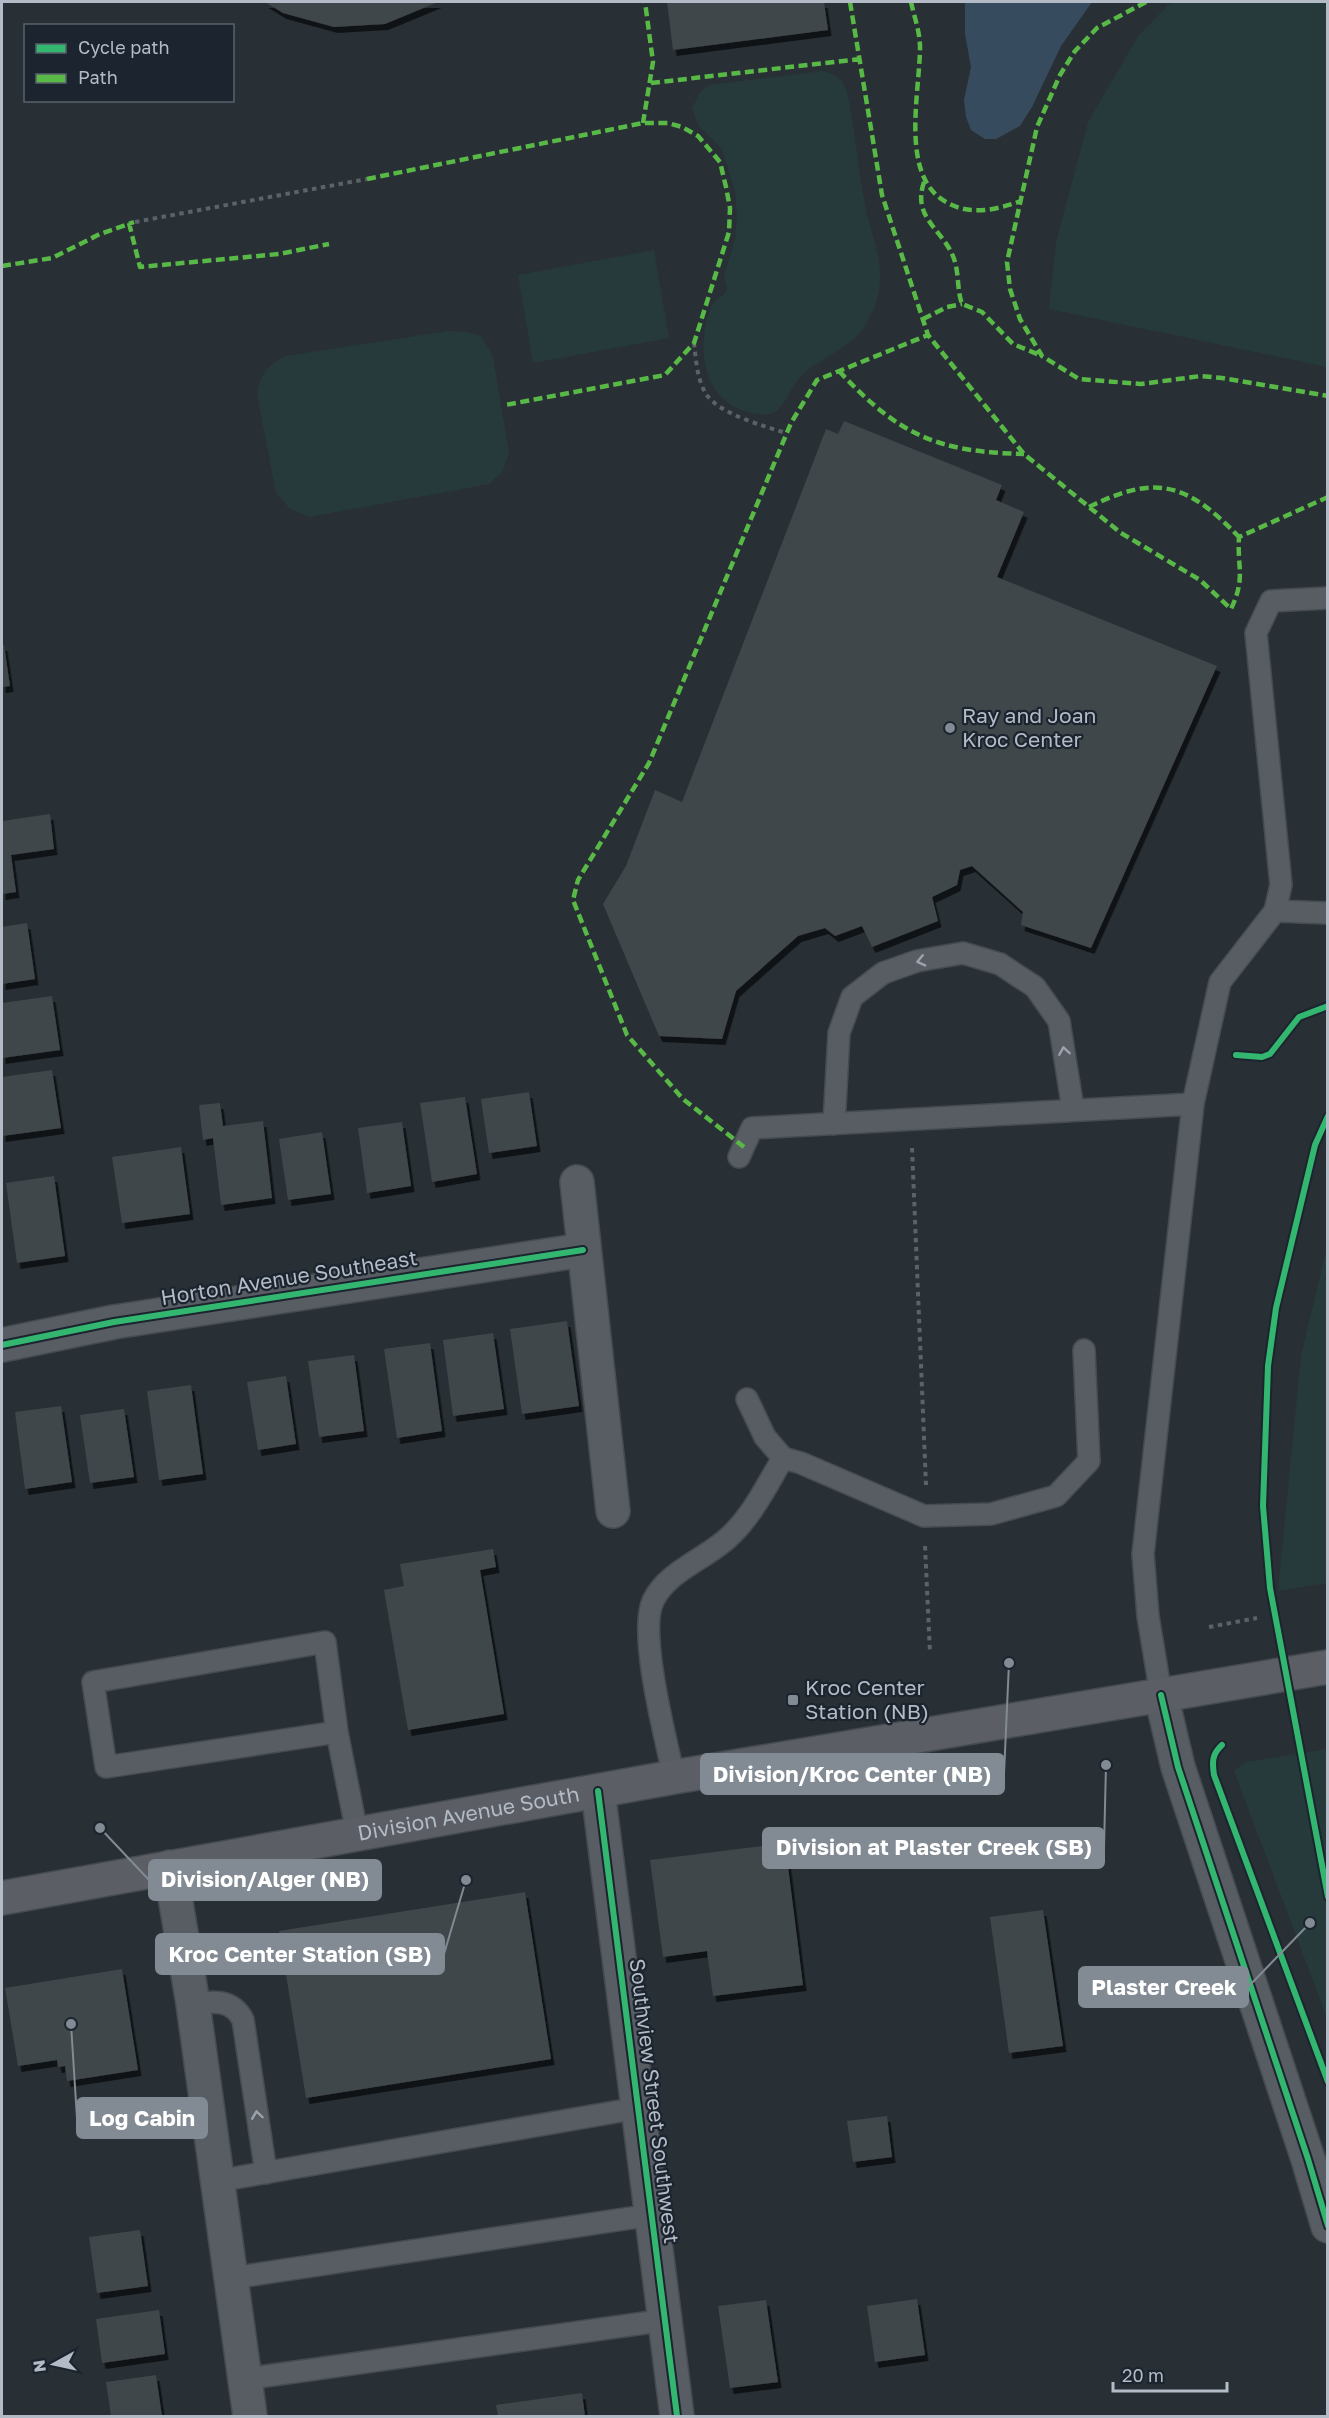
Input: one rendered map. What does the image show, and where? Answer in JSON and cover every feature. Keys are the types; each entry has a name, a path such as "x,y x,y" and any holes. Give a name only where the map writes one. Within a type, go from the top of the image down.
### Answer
{"main road":[{"name":"Division Avenue South","path":"2,1898 674,1777 1328,1667"}],"street":[{"path":"577,1182 613,1511"},
{"name":"Horton Avenue Southeast","path":"2,1345 114,1322 583,1250"},
{"path":"1161,1695 1178,1767 1308,2158 1328,2226"},
{"name":"Southview Street Southwest","path":"598,1791 677,2416"},
{"path":"170,1867 193,2004 250,2416"}],"lane":[{"path":"1161,1695 1148,1616 1143,1554 1193,1104 1220,982 1275,911 1281,885 1256,633 1271,601 1328,598"},
{"path":"1275,911 1328,913"},
{"path":"834,1124 839,1033 852,997 883,973 917,961 963,953 1000,964 1035,987 1059,1021 1073,1109"},
{"path":"739,1157 752,1128 1193,1104"},
{"path":"747,1400 760,1429 783,1458 801,1463 924,1516 991,1514 1056,1496 1089,1461 1084,1350"},
{"path":"674,1777 658,1700 649,1635 652,1603 670,1580 728,1539 741,1525 783,1458"},
{"path":"337,1732 106,1767 93,1682 326,1642 337,1732 357,1833"},
{"path":"193,2004 214,2001 227,2004 238,2009 243,2020 266,2173"},
{"path":"218,2181 638,2108"},
{"path":"232,2278 651,2215"},
{"path":"245,2379 666,2320"}],"path":[{"path":"135,222 367,179"},
{"path":"694,343 700,381 707,396 727,411 786,433"},
{"path":"912,1137 926,1495"},
{"path":"924,1535 930,1653"},
{"path":"1209,1627 1257,1618"}],"green space":[{"path":"1171,2 1327,2 1327,367 1049,309 1056,243 1088,122 1139,35"},
{"path":"822,71 838,78 847,92 865,204 878,257 879,290 870,317 855,338 802,376 779,409 761,415 741,410 721,397 708,376 705,364 706,324 712,305 724,295 727,289 724,275 735,240 737,216 735,192 722,149 698,125 692,108 701,91 709,85"},
{"path":"654,250 669,338 533,363 518,275"},
{"path":"448,331 467,332 481,336 493,357 509,453 503,471 489,484 309,517 289,508 276,493 257,394 266,370 286,356"},
{"path":"1327,1247 1327,1583 1278,1591 1301,1356"},
{"path":"1328,1749 1327,2018 1234,1771 1246,1762"}],"water":[{"path":"965,2 1092,2 1061,46 1032,107 1020,126 996,139 985,139 971,130 966,117 964,100 971,67 965,34"}],"building":[{"path":"265,2 438,2 385,24 334,27 283,13"},
{"path":"667,2 824,2 828,30 673,50"},
{"name":"Ray and Joan Kroc Center","path":"844,421 1002,485 996,500 1024,512 997,577 1217,666 1091,948 1021,925 1023,912 972,866 960,870 957,885 932,897 938,921 872,947 862,926 835,936 825,928 798,936 736,991 722,1039 659,1036 603,904 626,866 655,790 682,802 826,429 838,434"},
{"path":"2,645 4,645 10,686 2,687"},
{"path":"50,814 54,849 11,855 16,892 2,894 2,821"},
{"path":"27,923 35,979 2,984 2,927"},
{"path":"52,996 60,1050 2,1058 2,1003"},
{"path":"52,1070 61,1128 2,1136 2,1077"},
{"path":"529,1092 537,1146 489,1153 481,1099"},
{"path":"465,1097 477,1174 432,1182 420,1103"},
{"path":"220,1103 223,1126 263,1121 272,1198 221,1205 213,1138 203,1140 199,1105"},
{"path":"402,1122 411,1186 367,1193 358,1128"},
{"path":"322,1132 331,1194 288,1200 279,1139"},
{"path":"181,1147 190,1214 122,1223 112,1157"},
{"path":"54,1176 65,1256 17,1263 6,1183"},
{"path":"567,1321 579,1406 522,1414 510,1329"},
{"path":"493,1333 504,1409 453,1416 443,1340"},
{"path":"430,1343 442,1431 397,1438 384,1349"},
{"path":"354,1355 364,1431 319,1437 308,1361"},
{"path":"286,1376 296,1444 258,1450 247,1382"},
{"path":"191,1385 203,1474 159,1480 147,1391"},
{"path":"61,1406 72,1482 25,1489 15,1412"},
{"path":"124,1409 134,1477 90,1483 80,1415"},
{"path":"493,1549 496,1567 480,1570 504,1714 408,1730 384,1590 404,1586 400,1564"},
{"path":"785,1843 803,1985 713,1996 707,1951 663,1957 650,1860"},
{"path":"525,1892 551,2059 306,2098 279,1931"},
{"path":"1043,1910 1063,2046 1009,2053 990,1917"},
{"path":"122,1969 138,2070 67,2081 65,2066 58,2067 57,2060 18,2066 5,1988"},
{"path":"887,2116 892,2157 853,2162 847,2121"},
{"path":"140,2230 148,2286 97,2293 89,2237"},
{"path":"917,2299 925,2355 875,2362 867,2306"},
{"path":"766,2300 778,2382 730,2388 718,2306"},
{"path":"159,2310 165,2354 102,2363 96,2319"},
{"path":"156,2375 162,2416 111,2416 106,2382"},
{"path":"582,2393 585,2416 498,2416 496,2405"}],"marked path":[{"path":"643,123 653,62 645,2"},
{"path":"850,2 882,195 928,335 1024,454 1121,533 1200,580 1231,609 1240,581 1239,537 1328,497"},
{"path":"911,2 920,41 915,132 917,153 922,173 931,190 946,202 964,209 993,209 1021,201"},
{"path":"1146,2 1097,28 1075,51 1060,75 1037,127 1007,262 1010,289 1020,319 1042,356 1079,379 1141,384 1201,376 1328,396"},
{"path":"651,83 860,59"},
{"path":"367,179 643,123 668,123 682,127 698,136 720,162 730,208 729,232 694,343 665,375 505,405"},
{"path":"924,182 921,195 922,206 931,224 951,251 962,304 982,312 1013,344 1042,356"},
{"path":"2,266 52,258 100,234 134,222"},
{"path":"129,223 140,267 279,254 329,244"},
{"path":"923,319 947,307 962,304"},
{"path":"744,1147 683,1099 627,1035 573,900 578,880 649,763 791,423 817,380 928,335"},
{"path":"839,371 881,411 921,436 966,449 1024,454"},
{"path":"1089,507 1113,496 1134,490 1170,489 1187,495 1204,505 1239,537"}],"cycle path":[{"path":"1236,1055 1262,1057 1270,1054 1299,1017 1328,1006"},
{"path":"1328,1116 1315,1145 1276,1308 1268,1366 1263,1506 1270,1588 1328,1897"},
{"path":"2,1345 114,1322 583,1250"},
{"path":"1161,1695 1178,1767 1308,2159 1328,2226"},
{"path":"1222,1745 1213,1758 1214,1775 1328,2082"},
{"path":"598,1791 677,2416"}],"place":[{"name":"Ray and Joan Kroc Center","path":"950,728"},
{"name":"Division/Kroc Center (NB)","path":"1009,1663"},
{"name":"Kroc Center Station (NB)","path":"793,1700"},
{"name":"Division at Plaster Creek (SB)","path":"1106,1765"},
{"name":"Division/Alger (NB)","path":"100,1828"},
{"name":"Kroc Center Station (SB)","path":"466,1880"},
{"name":"Plaster Creek","path":"1310,1923"},
{"name":"Log Cabin","path":"71,2024"}]}
